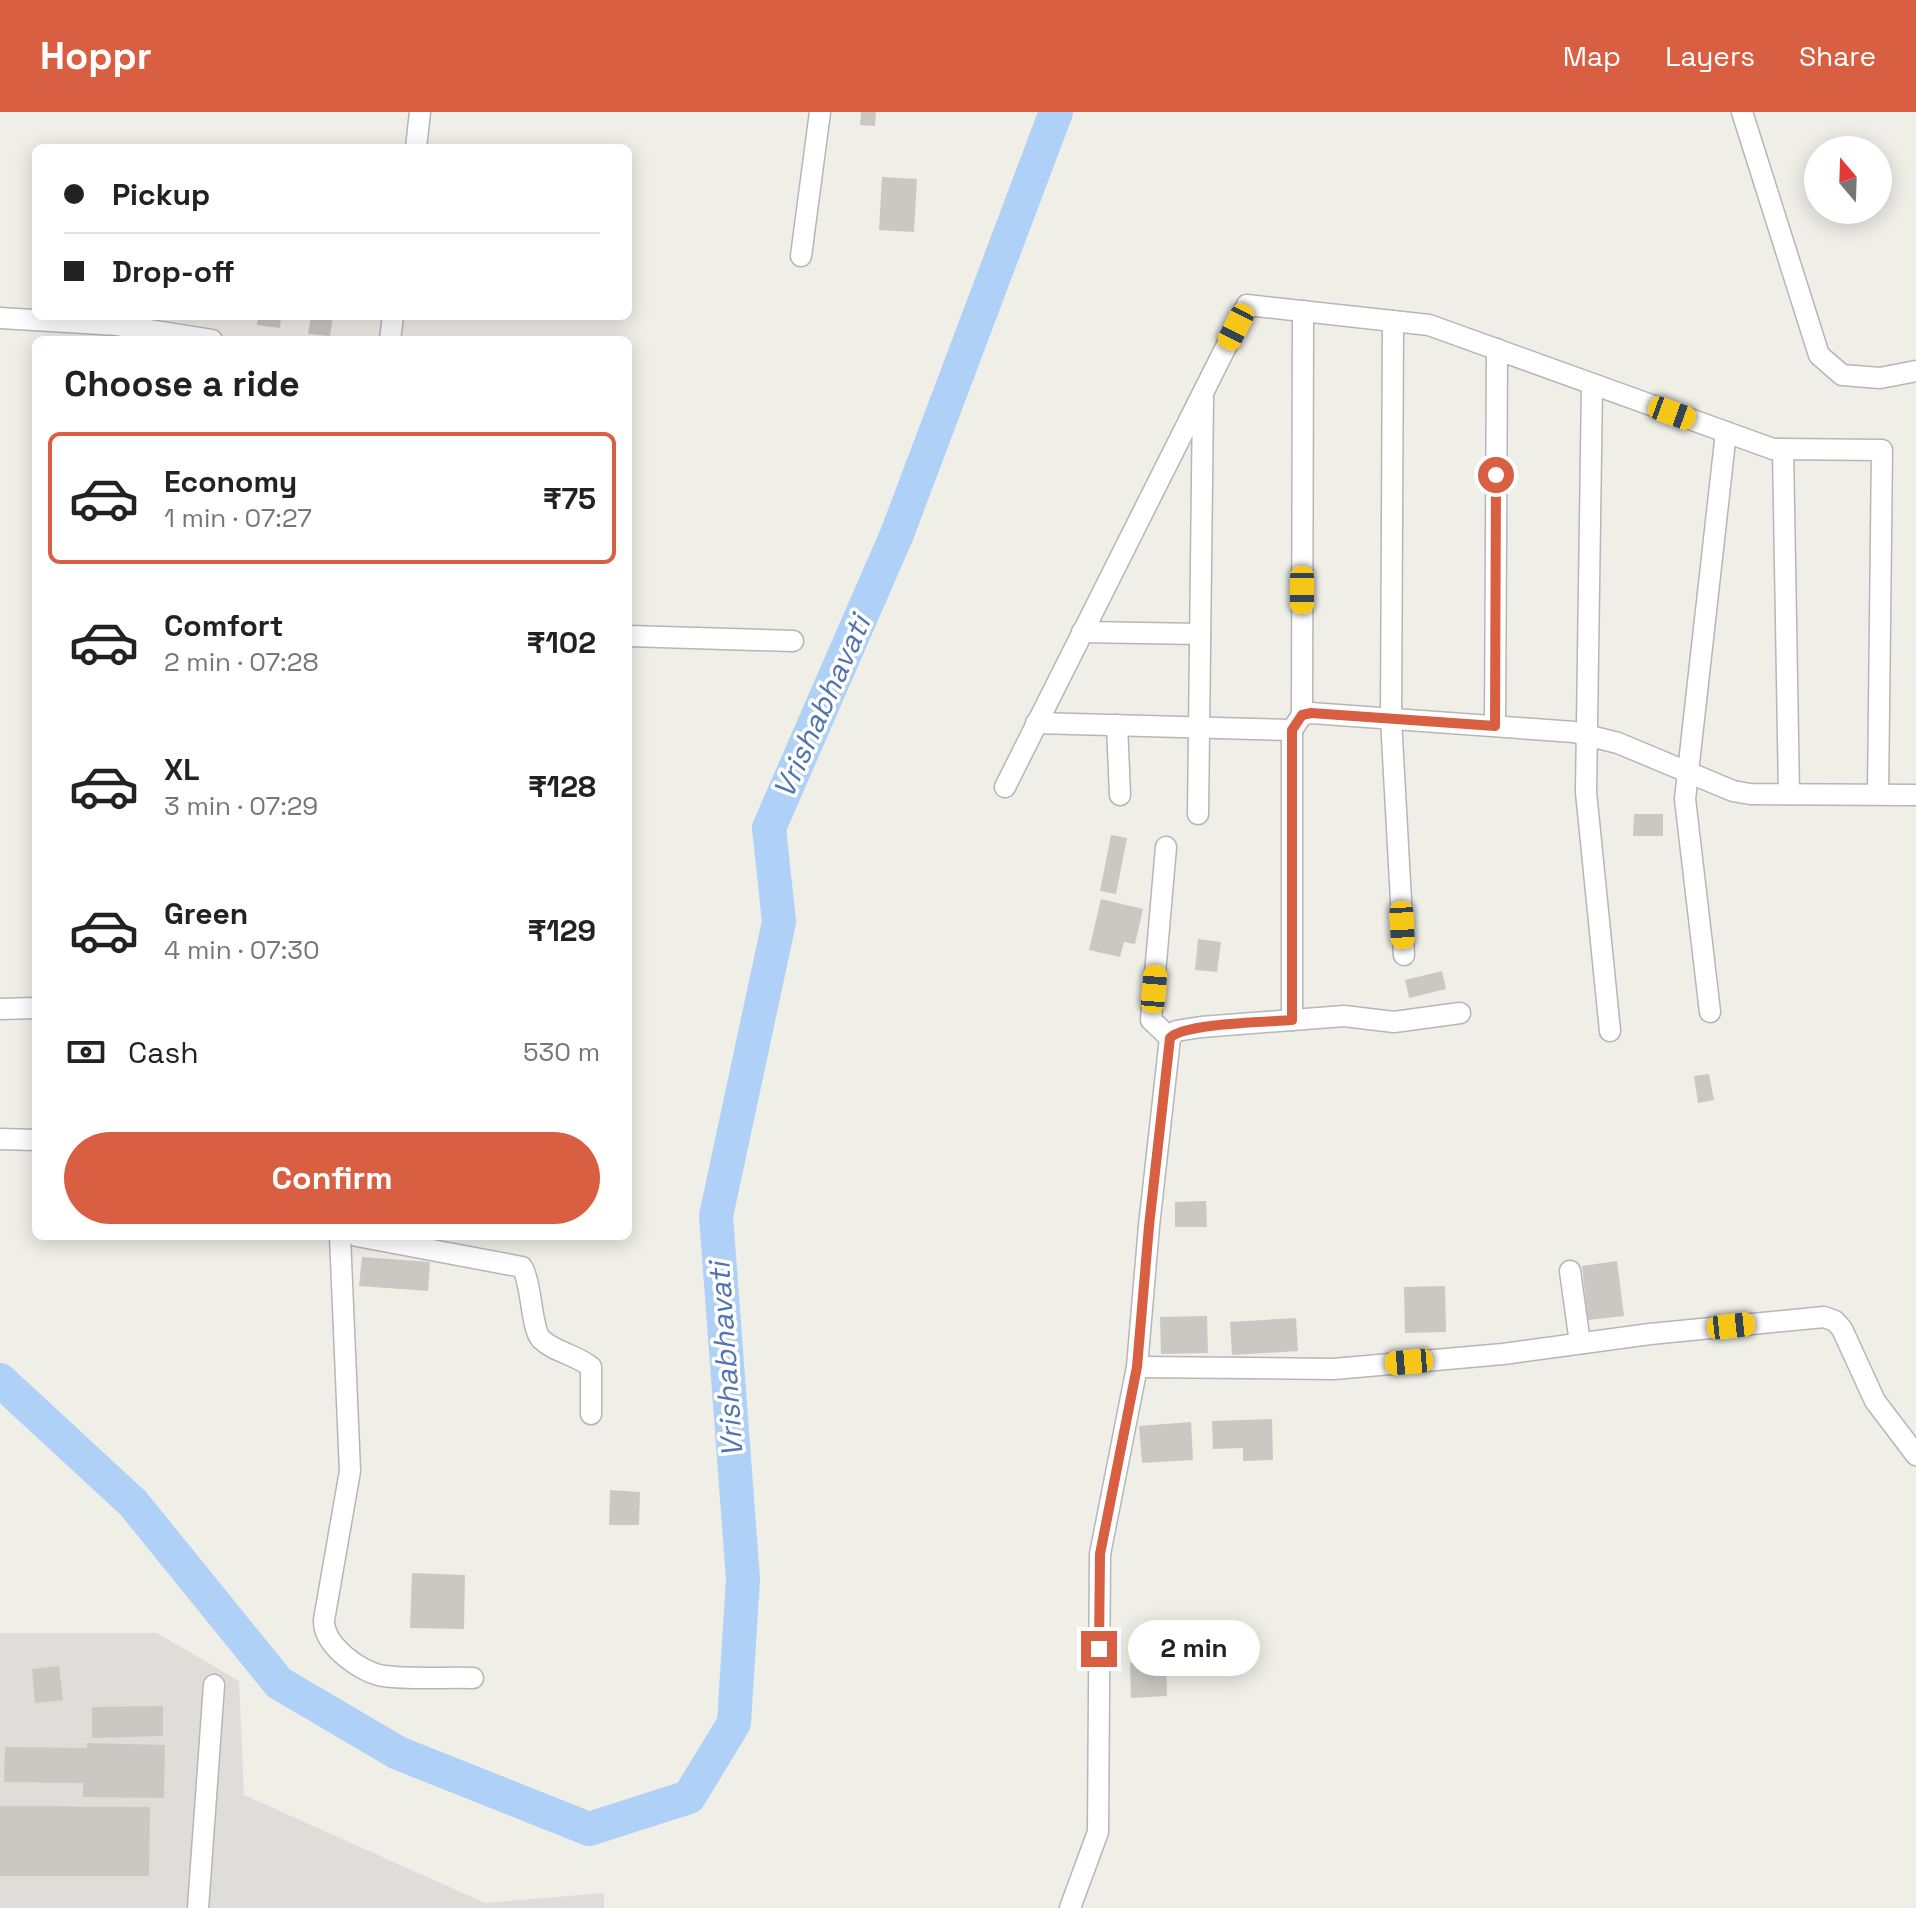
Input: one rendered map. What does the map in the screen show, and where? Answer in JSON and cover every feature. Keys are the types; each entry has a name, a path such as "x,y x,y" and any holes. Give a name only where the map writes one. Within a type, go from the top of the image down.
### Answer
{"street":[{"path":"416,144 420,112"},
{"path":"801,256 820,112"},
{"path":"1742,112 1819,355 1842,375 1880,378 1916,371"},
{"path":"1005,787 1247,305 1429,325 1773,449 1882,450 1878,794"},
{"path":"1292,1020 1303,311"},
{"path":"0,318 32,319"},
{"path":"84,320 126,321 194,336"},
{"path":"1393,321 1391,719 1404,955"},
{"path":"1495,726 1497,349"},
{"path":"1592,384 1586,792 1610,1031"},
{"path":"1198,814 1203,391"},
{"path":"1710,1012 1685,799 1726,432"},
{"path":"1783,449 1789,794"},
{"path":"1082,632 1200,634"},
{"path":"632,636 793,641"},
{"path":"1036,723 1198,727 1297,722 1311,713 1495,726 1588,735 1618,743 1733,791 1916,795"},
{"path":"1117,725 1120,795"},
{"path":"1166,847 1151,1020 1170,1038"},
{"path":"0,1009 32,1008"},
{"path":"1070,1908 1098,1832 1099,1562 1137,1367 1170,1038 1176,1031 1201,1027 1344,1016 1394,1022 1460,1013"},
{"path":"0,1139 32,1140"},
{"path":"340,1240 350,1471 324,1620 325,1634 342,1654 383,1676 473,1678"},
{"path":"378,1240 522,1267 539,1335 547,1343 591,1367 591,1414"},
{"path":"1570,1271 1580,1343"},
{"path":"1137,1367 1334,1369 1503,1354 1650,1334 1824,1317 1835,1321 1842,1329 1875,1401 1916,1455"},
{"path":"198,1908 214,1685"}],"shaded area":[{"path":"0,1633 157,1633 239,1681 244,1795 485,1903 604,1893 604,1908 0,1908"}],"building":[{"path":"861,112 876,112 875,126 860,125"},
{"path":"882,177 917,179 914,232 879,230"},
{"path":"258,320 281,320 280,328 257,325"},
{"path":"310,320 332,320 330,336 308,334"},
{"path":"1634,814 1663,814 1663,836 1633,836"},
{"path":"1111,835 1127,838 1116,894 1100,891"},
{"path":"1101,899 1143,909 1135,944 1124,942 1120,957 1089,950"},
{"path":"1198,939 1221,942 1217,972 1195,970"},
{"path":"1442,971 1446,989 1409,998 1405,980"},
{"path":"1709,1074 1714,1100 1698,1103 1694,1076"},
{"path":"1206,1201 1207,1227 1175,1227 1175,1202"},
{"path":"362,1257 430,1262 428,1291 359,1286"},
{"path":"1617,1261 1624,1316 1588,1320 1582,1266"},
{"path":"1445,1286 1446,1332 1405,1333 1404,1287"},
{"path":"1207,1316 1208,1353 1161,1354 1160,1317"},
{"path":"1296,1318 1298,1351 1232,1355 1230,1322"},
{"path":"1272,1419 1273,1460 1243,1461 1243,1448 1213,1449 1212,1421"},
{"path":"1191,1422 1193,1460 1142,1463 1139,1426"},
{"path":"610,1490 640,1492 639,1525 609,1525"},
{"path":"412,1573 465,1575 464,1629 410,1628"},
{"path":"1166,1661 1167,1696 1131,1698 1130,1663"},
{"path":"59,1666 63,1700 35,1703 32,1669"},
{"path":"163,1706 163,1736 92,1738 92,1707"},
{"path":"87,1743 165,1745 164,1798 83,1797 83,1783 4,1782 5,1747 87,1748"},
{"path":"0,1806 150,1807 149,1876 0,1876"}],"waterway":[{"name":"Vrishabhavati","path":"0,1380 133,1503 279,1683 398,1753 589,1829 689,1797 734,1723 743,1579 716,1216 779,922 769,828 897,534 1056,112"}],"route":[{"path":"1099,1649 1099,1562 1137,1367 1170,1038 1176,1031 1201,1027 1292,1020 1292,730 1302,715 1311,713 1495,726 1496,475"}]}
